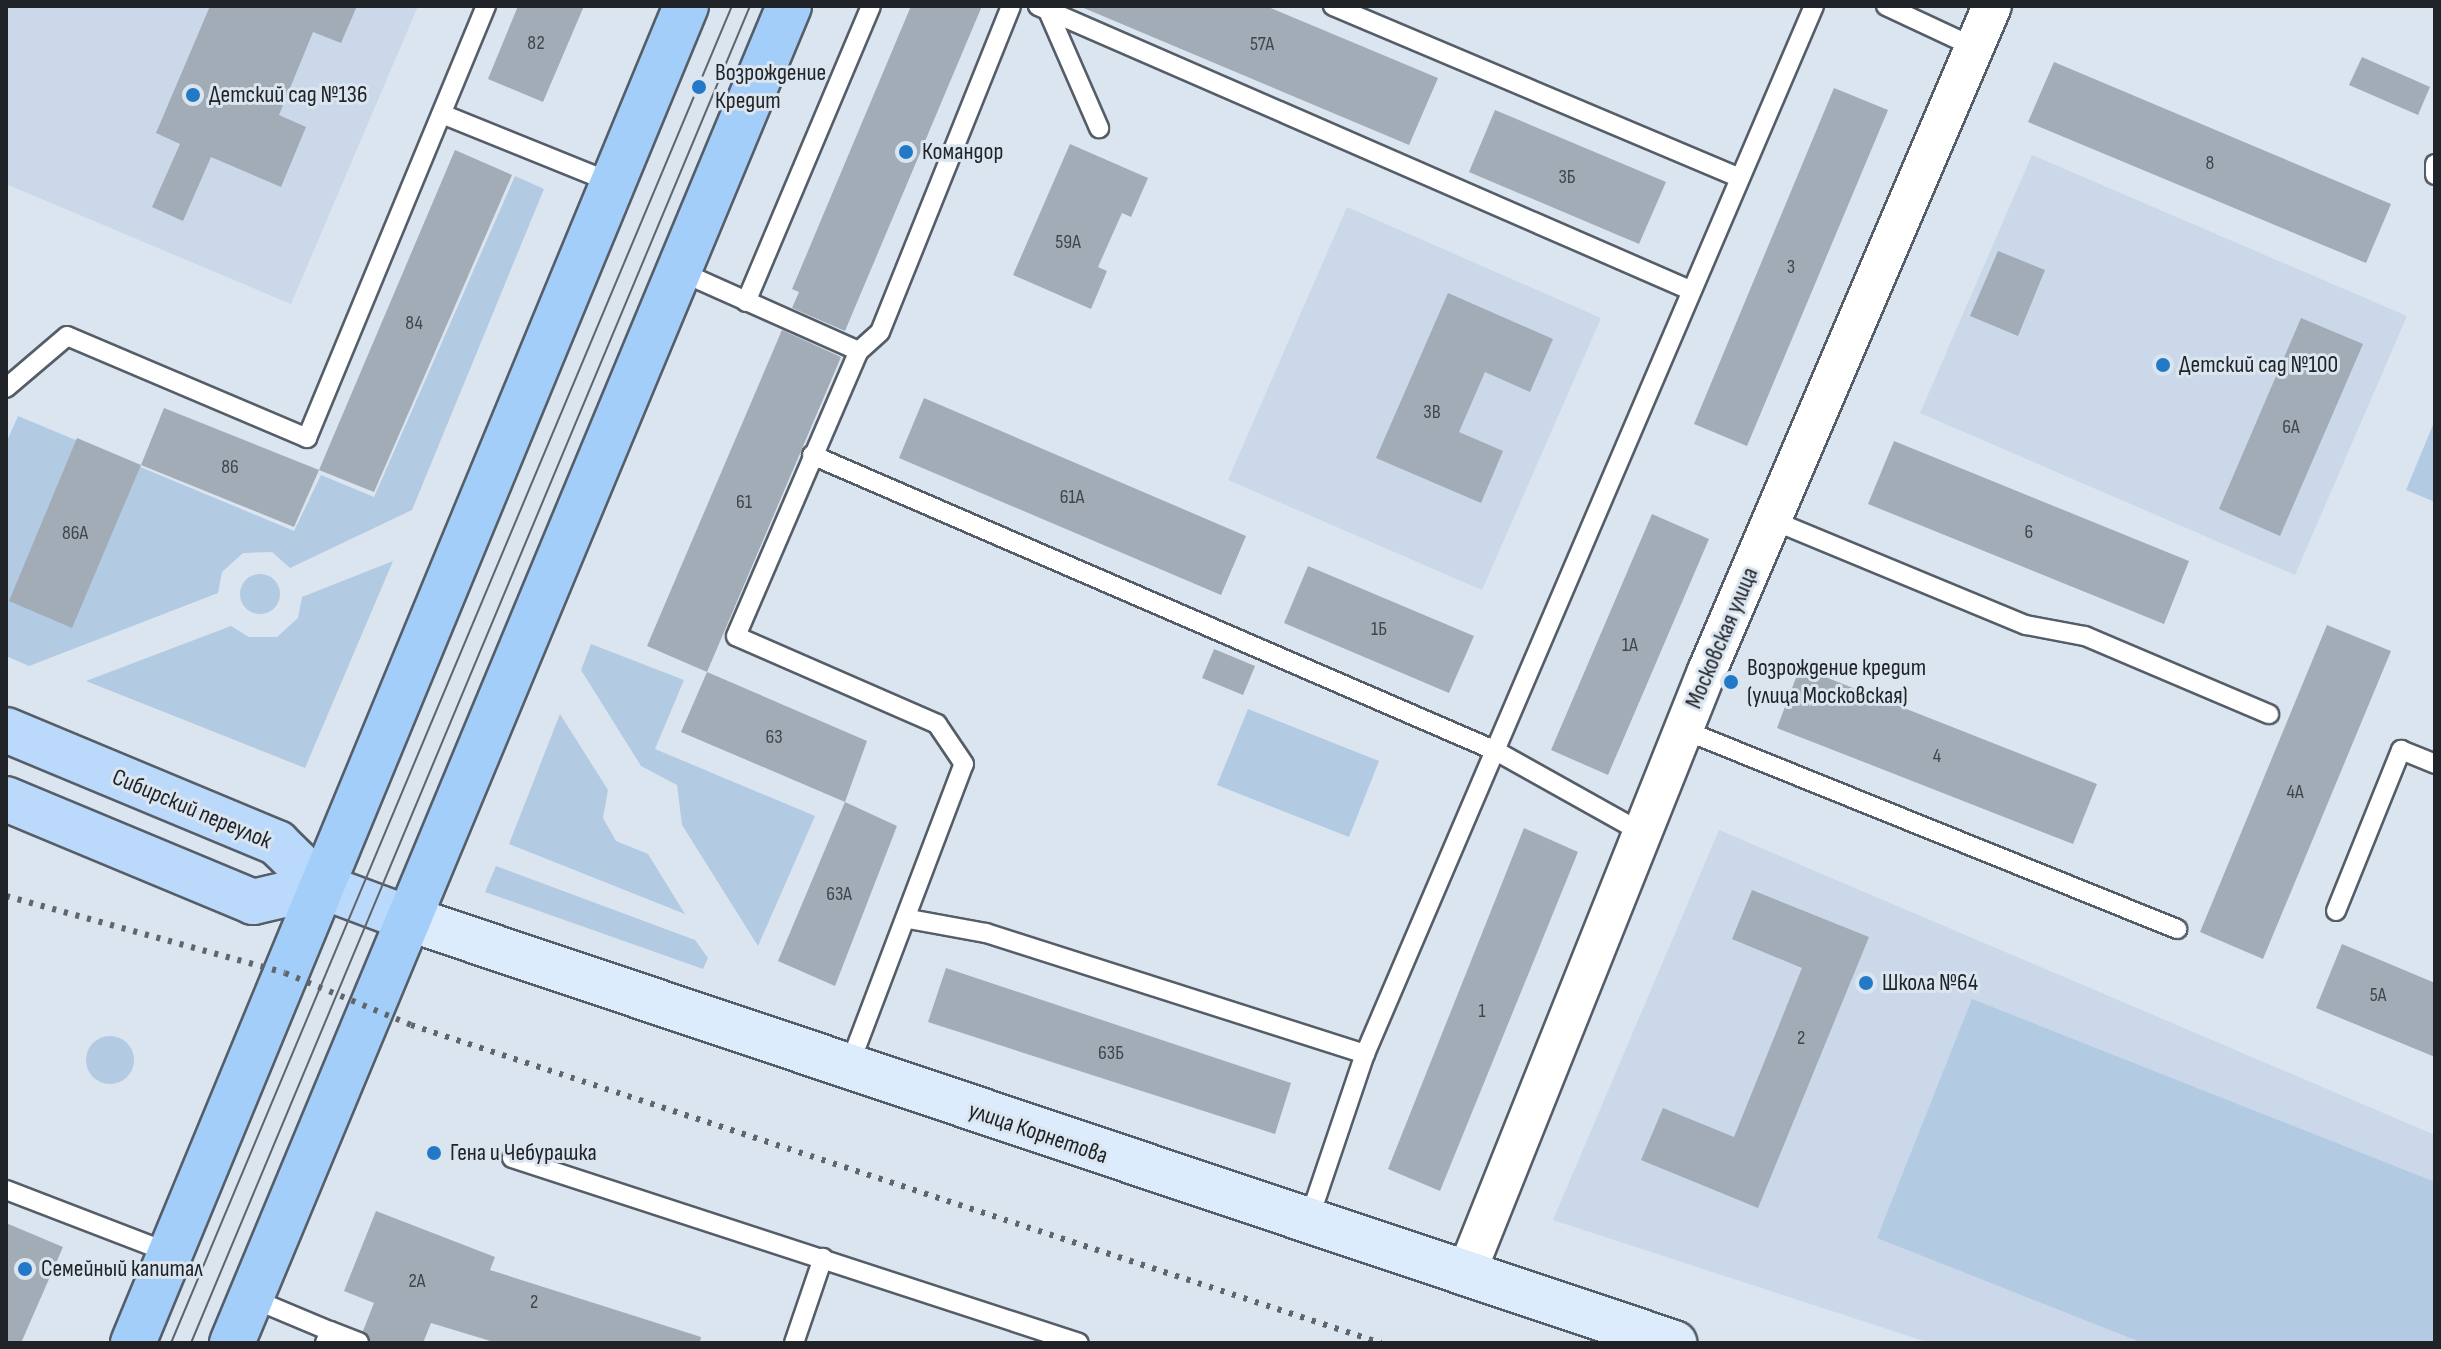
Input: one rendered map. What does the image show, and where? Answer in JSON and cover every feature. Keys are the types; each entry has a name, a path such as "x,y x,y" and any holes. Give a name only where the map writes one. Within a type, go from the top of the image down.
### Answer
{"highway":[{"path":"133,1343 686,6"},
{"path":"232,1343 404,917 675,269 789,6"}],"main road":[{"name":"Сибирский переулок","path":"6,730 277,843 321,886"},
{"path":"6,799 253,902 321,886 404,917"},
{"name":"улица Корнетова","path":"404,917 1307,1225 1674,1343"}],"street":[{"name":"Московская улица","path":"1465,1276 1641,832 1992,6"}],"lane":[{"path":"7,385 67,336 307,438 486,6"},
{"path":"746,302 871,6"},
{"path":"848,1069 909,919 964,764 937,724 736,636 859,351 880,332 1011,6"},
{"path":"1333,6 1738,177"},
{"path":"1307,1225 1365,1054 1738,177 1814,6"},
{"path":"1886,6 1974,47"},
{"path":"1049,8 1690,290"},
{"path":"1049,8 1099,128"},
{"path":"442,114 613,183"},
{"path":"2435,164 2435,175"},
{"path":"675,269 859,351"},
{"path":"812,455 1496,751 1641,832"},
{"path":"1772,520 2026,625 2085,636 2269,714"},
{"path":"1684,730 2177,929"},
{"path":"2336,911 2401,750 2435,764"},
{"path":"909,919 986,933 1365,1054"},
{"path":"512,1158 1079,1343"},
{"path":"6,1190 170,1253"},
{"path":"794,1343 823,1258"},
{"path":"251,1298 327,1337 359,1342"}],"shaded area":[{"name":"Детский сад №136","path":"6,6 418,6 291,304 6,184"},
{"name":"Детский сад №100","path":"2032,155 2407,316 2295,575 1920,413"},
{"path":"515,176 544,189 412,510 290,568 272,552 243,553 222,572 218,593 29,666 6,656 6,443 18,416 294,531 321,475 374,497"},
{"path":"1347,207 1601,318 1482,590 1228,480"},
{"path":"2435,420 2435,502 2406,490"},
{"path":"393,561 305,768 86,681 231,626 249,637 277,637 298,618 302,597"},
{"path":"260,574 274,580 280,594 274,608 260,614 246,608 240,594 246,580"},
{"path":"591,644 684,680 655,749 815,816 758,946 682,825 677,785 641,766 581,670"},
{"path":"1248,709 1379,761 1349,837 1217,785"},
{"path":"560,714 608,790 603,818 616,841 648,854 685,914 509,844"},
{"name":"Школа №64","path":"1719,830 2435,1135 2435,1343 1930,1343 1553,1220"},
{"path":"496,866 695,940 708,958 703,969 485,892"},
{"path":"1972,999 2435,1182 2435,1343 2143,1343 1877,1238"},
{"path":"110,1036 119,1037 127,1043 133,1051 133,1069 127,1077 119,1083 110,1084 101,1083 93,1077 87,1069 86,1060 87,1051 93,1043 101,1037"}],"building":[{"path":"210,6 357,6 341,43 313,32 279,115 306,127 281,187 211,157 183,221 152,207 180,144 156,133"},
{"path":"518,6 584,6 543,102 488,79"},
{"path":"911,6 982,6 845,331 792,308 799,292 792,289"},
{"path":"1079,6 1266,6 1438,78 1409,145"},
{"path":"2362,57 2430,87 2418,115 2349,85"},
{"path":"2054,62 2391,204 2366,263 2028,122"},
{"path":"1834,88 1888,110 1747,446 1694,424"},
{"path":"1495,110 1666,182 1639,244 1469,172"},
{"path":"1070,144 1148,178 1131,217 1122,213 1098,267 1107,271 1091,309 1013,275"},
{"path":"455,150 512,175 374,492 319,470"},
{"path":"1998,251 2045,270 2018,336 1970,316"},
{"path":"1448,293 1553,339 1530,392 1485,372 1459,432 1503,451 1481,503 1376,458"},
{"path":"2301,318 2363,344 2280,536 2219,509"},
{"path":"782,330 841,357 707,672 647,646"},
{"path":"924,398 1246,536 1221,595 899,458"},
{"path":"164,408 319,470 294,527 141,465"},
{"path":"77,438 141,465 72,628 9,601"},
{"path":"1894,441 2189,561 2164,624 1868,504"},
{"path":"1652,514 1709,539 1608,775 1551,750"},
{"path":"1308,566 1474,636 1449,693 1284,623"},
{"path":"2327,625 2391,651 2263,959 2200,932"},
{"path":"1214,649 1255,666 1243,695 1202,678"},
{"path":"1800,667 2097,784 2073,844 1777,728"},
{"path":"707,672 867,741 845,802 681,732"},
{"path":"845,802 897,826 835,986 778,961"},
{"path":"1524,828 1578,852 1440,1191 1388,1169"},
{"path":"1752,890 1869,937 1758,1208 1641,1160 1663,1108 1734,1137 1802,968 1732,939"},
{"path":"2342,944 2435,983 2435,1057 2316,1008"},
{"path":"946,968 1291,1083 1275,1134 928,1022"},
{"path":"376,1211 495,1257 490,1270 701,1337 700,1343 497,1343 431,1323 423,1343 371,1343 363,1331 374,1303 344,1291"},
{"path":"6,1223 63,1247 21,1343 6,1343"}],"tram line":[{"path":"171,1343 732,6"},
{"path":"191,1343 750,6"}],"railway":[{"path":"6,896 285,973 411,1025 1381,1343"}],"place":[{"name":"Возрождение Кредит","path":"699,87"},
{"name":"Детский сад №136","path":"193,95"},
{"name":"Командор","path":"906,152"},
{"name":"Детский сад №100","path":"2163,365"},
{"name":"Возрождение кредит (улица Московская)","path":"1731,682"},
{"name":"Школа №64","path":"1866,983"},
{"name":"Гена и Чебурашка","path":"434,1153"},
{"name":"Семейный капитал","path":"25,1269"}]}
